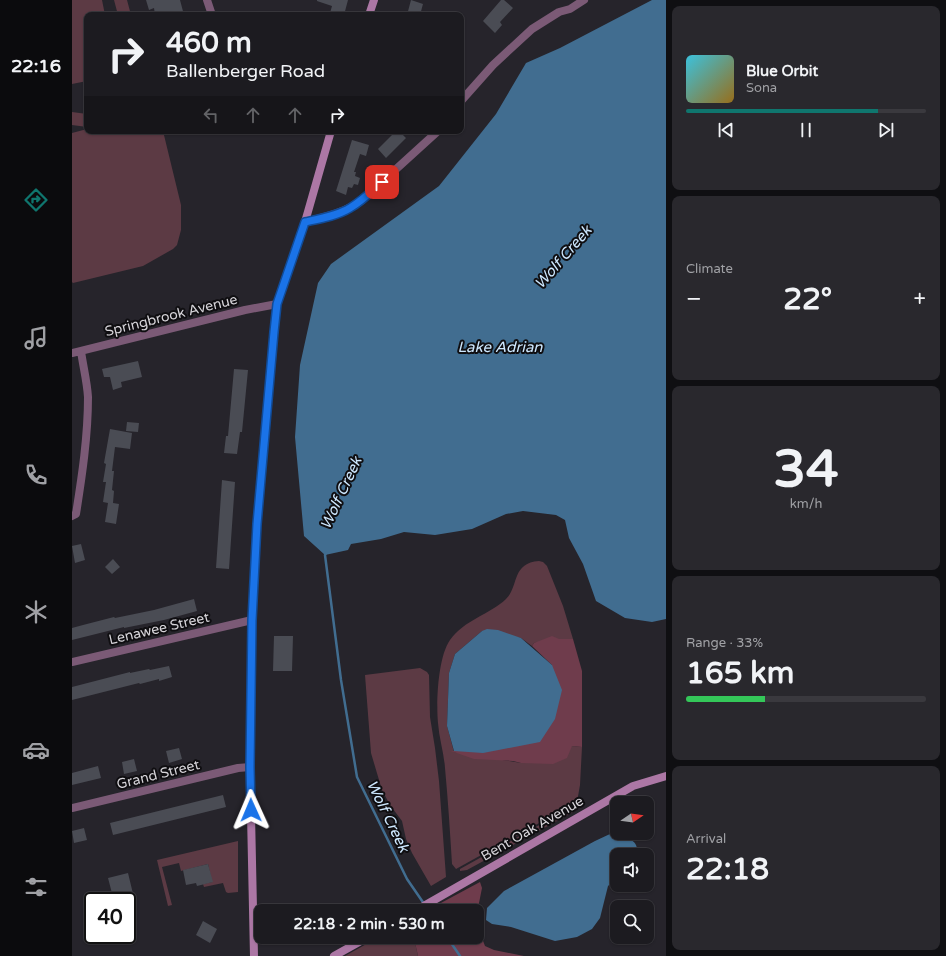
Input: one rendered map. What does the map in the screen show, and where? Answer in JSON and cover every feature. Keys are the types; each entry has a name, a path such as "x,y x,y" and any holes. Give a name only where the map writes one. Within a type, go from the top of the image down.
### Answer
{"street":[{"path":"207,0 211,12"},
{"path":"370,12 374,0"},
{"path":"464,98 493,65 532,29 559,12 570,9 584,0"},
{"path":"254,956 250,767 252,620 257,524 277,304 305,222 330,134"},
{"path":"305,222 338,214 361,201 435,134"},
{"name":"Springbrook Avenue","path":"72,353 230,314 277,304"},
{"path":"72,516 76,514 81,487 87,432 88,396 81,351"},
{"name":"Lenawee Street","path":"72,662 252,620"},
{"name":"Grand Street","path":"72,808 238,768 250,767"},
{"name":"Bent Oak Avenue","path":"428,904 584,812 633,786 666,776"},
{"path":"334,956 355,944"}],"shaded area":[{"path":"72,0 102,0 104,12 84,12 84,82 72,84"},
{"path":"114,0 127,0 130,12 117,12"},
{"path":"72,112 84,114 84,127 72,125"},
{"path":"84,130 84,134 164,134 181,205 181,230 177,245 173,249 143,266 72,282 72,133"},
{"path":"539,561 543,562 547,566 563,606 573,639 559,639 534,643 532,646 521,638 482,631 455,654 449,673 447,726 454,752 521,763 572,746 582,747 580,785 577,802 456,869 452,864 444,762 438,723 437,704 440,668 446,648 456,633 469,622 499,605 506,599 513,588 517,576 524,566"},
{"path":"552,636 559,639 573,639 582,671 582,747 572,746 567,758 553,764 474,759 451,751 454,751 552,665 532,646 534,643"},
{"path":"420,668 429,675 430,717 439,781 446,877 431,886 412,853 406,839 402,821 390,805 382,790 371,753 365,675"},
{"path":"579,803 577,810 467,870 460,871 460,869"},
{"path":"238,841 238,892 226,892 223,883 204,887 203,884 212,882 208,864 181,871 179,863 162,867 172,905 168,906 157,860"},
{"path":"480,882 482,888 479,904 439,904"},
{"path":"484,943 485,946 494,950 524,956 418,956 415,944"},
{"path":"366,944 415,944 418,956 345,956"}],"water":[{"name":"Lake Adrian","path":"652,0 666,0 666,619 652,622 625,618 596,601 583,564 569,538 565,520 556,515 523,511 506,514 472,529 435,535 404,532 381,539 351,544 348,550 325,555 304,536 295,437 300,365 318,283 331,264 439,186 496,114 526,63 560,48"},
{"path":"487,629 498,630 521,638 552,665 562,690 555,719 540,742 483,753 454,751 447,726 449,673 455,654 482,631"},
{"path":"610,834 610,840 631,840 637,848 610,848 610,884 608,886 600,918 592,929 577,937 555,941 511,927 492,924 486,920 487,908 504,891"}],"building":[{"path":"146,0 180,0 183,12 155,12 154,8 149,10"},
{"path":"348,0 345,12 330,12 332,6 317,1"},
{"path":"411,0 423,4 421,12 408,12"},
{"path":"501,0 504,0 513,8 500,22 502,25 495,33 483,21"},
{"path":"393,134 402,134 406,138 386,158 378,149"},
{"path":"352,140 369,145 366,156 360,154 354,172 356,172 355,176 360,178 358,185 354,184 352,188 348,187 346,195 336,191"},
{"path":"138,361 142,377 121,382 122,387 113,390 110,377 104,377 102,369"},
{"path":"234,369 248,370 242,432 240,432 237,454 224,453 226,436 228,436"},
{"path":"127,422 139,423 138,432 126,431"},
{"path":"110,429 132,433 130,449 115,447 112,471 114,471 112,490 114,491 113,503 119,504 116,524 105,522 108,503 103,502 106,482 103,482 106,464 104,463"},
{"path":"222,480 235,482 229,569 216,568"},
{"path":"81,544 85,560 75,563 72,546"},
{"path":"113,559 120,567 112,574 105,567"},
{"path":"194,599 197,611 164,620 124,627 72,640 72,628 114,617 154,610"},
{"path":"274,636 293,636 292,671 273,671"},
{"path":"169,666 172,677 159,681 159,679 139,683 72,700 72,687 130,672"},
{"path":"179,748 182,759 169,763 166,751"},
{"path":"134,759 137,771 124,774 122,762"},
{"path":"98,766 101,778 72,785 72,773"},
{"path":"223,795 226,807 113,835 110,823"},
{"path":"84,828 87,840 74,843 72,831"},
{"path":"208,864 213,882 197,886 196,883 186,885 183,870"},
{"path":"128,873 133,892 112,892 108,878"},
{"path":"203,921 217,929 210,943 196,935"}],"waterway":[{"name":"Wolf Creek","path":"326,553 325,555 341,680 357,777 407,879 424,904"},
{"name":"Wolf Creek","path":"452,944 460,956"}],"route":[{"path":"251,810 250,767 252,620 257,524 277,304 305,222 338,214 349,209 361,201 382,182"}]}
